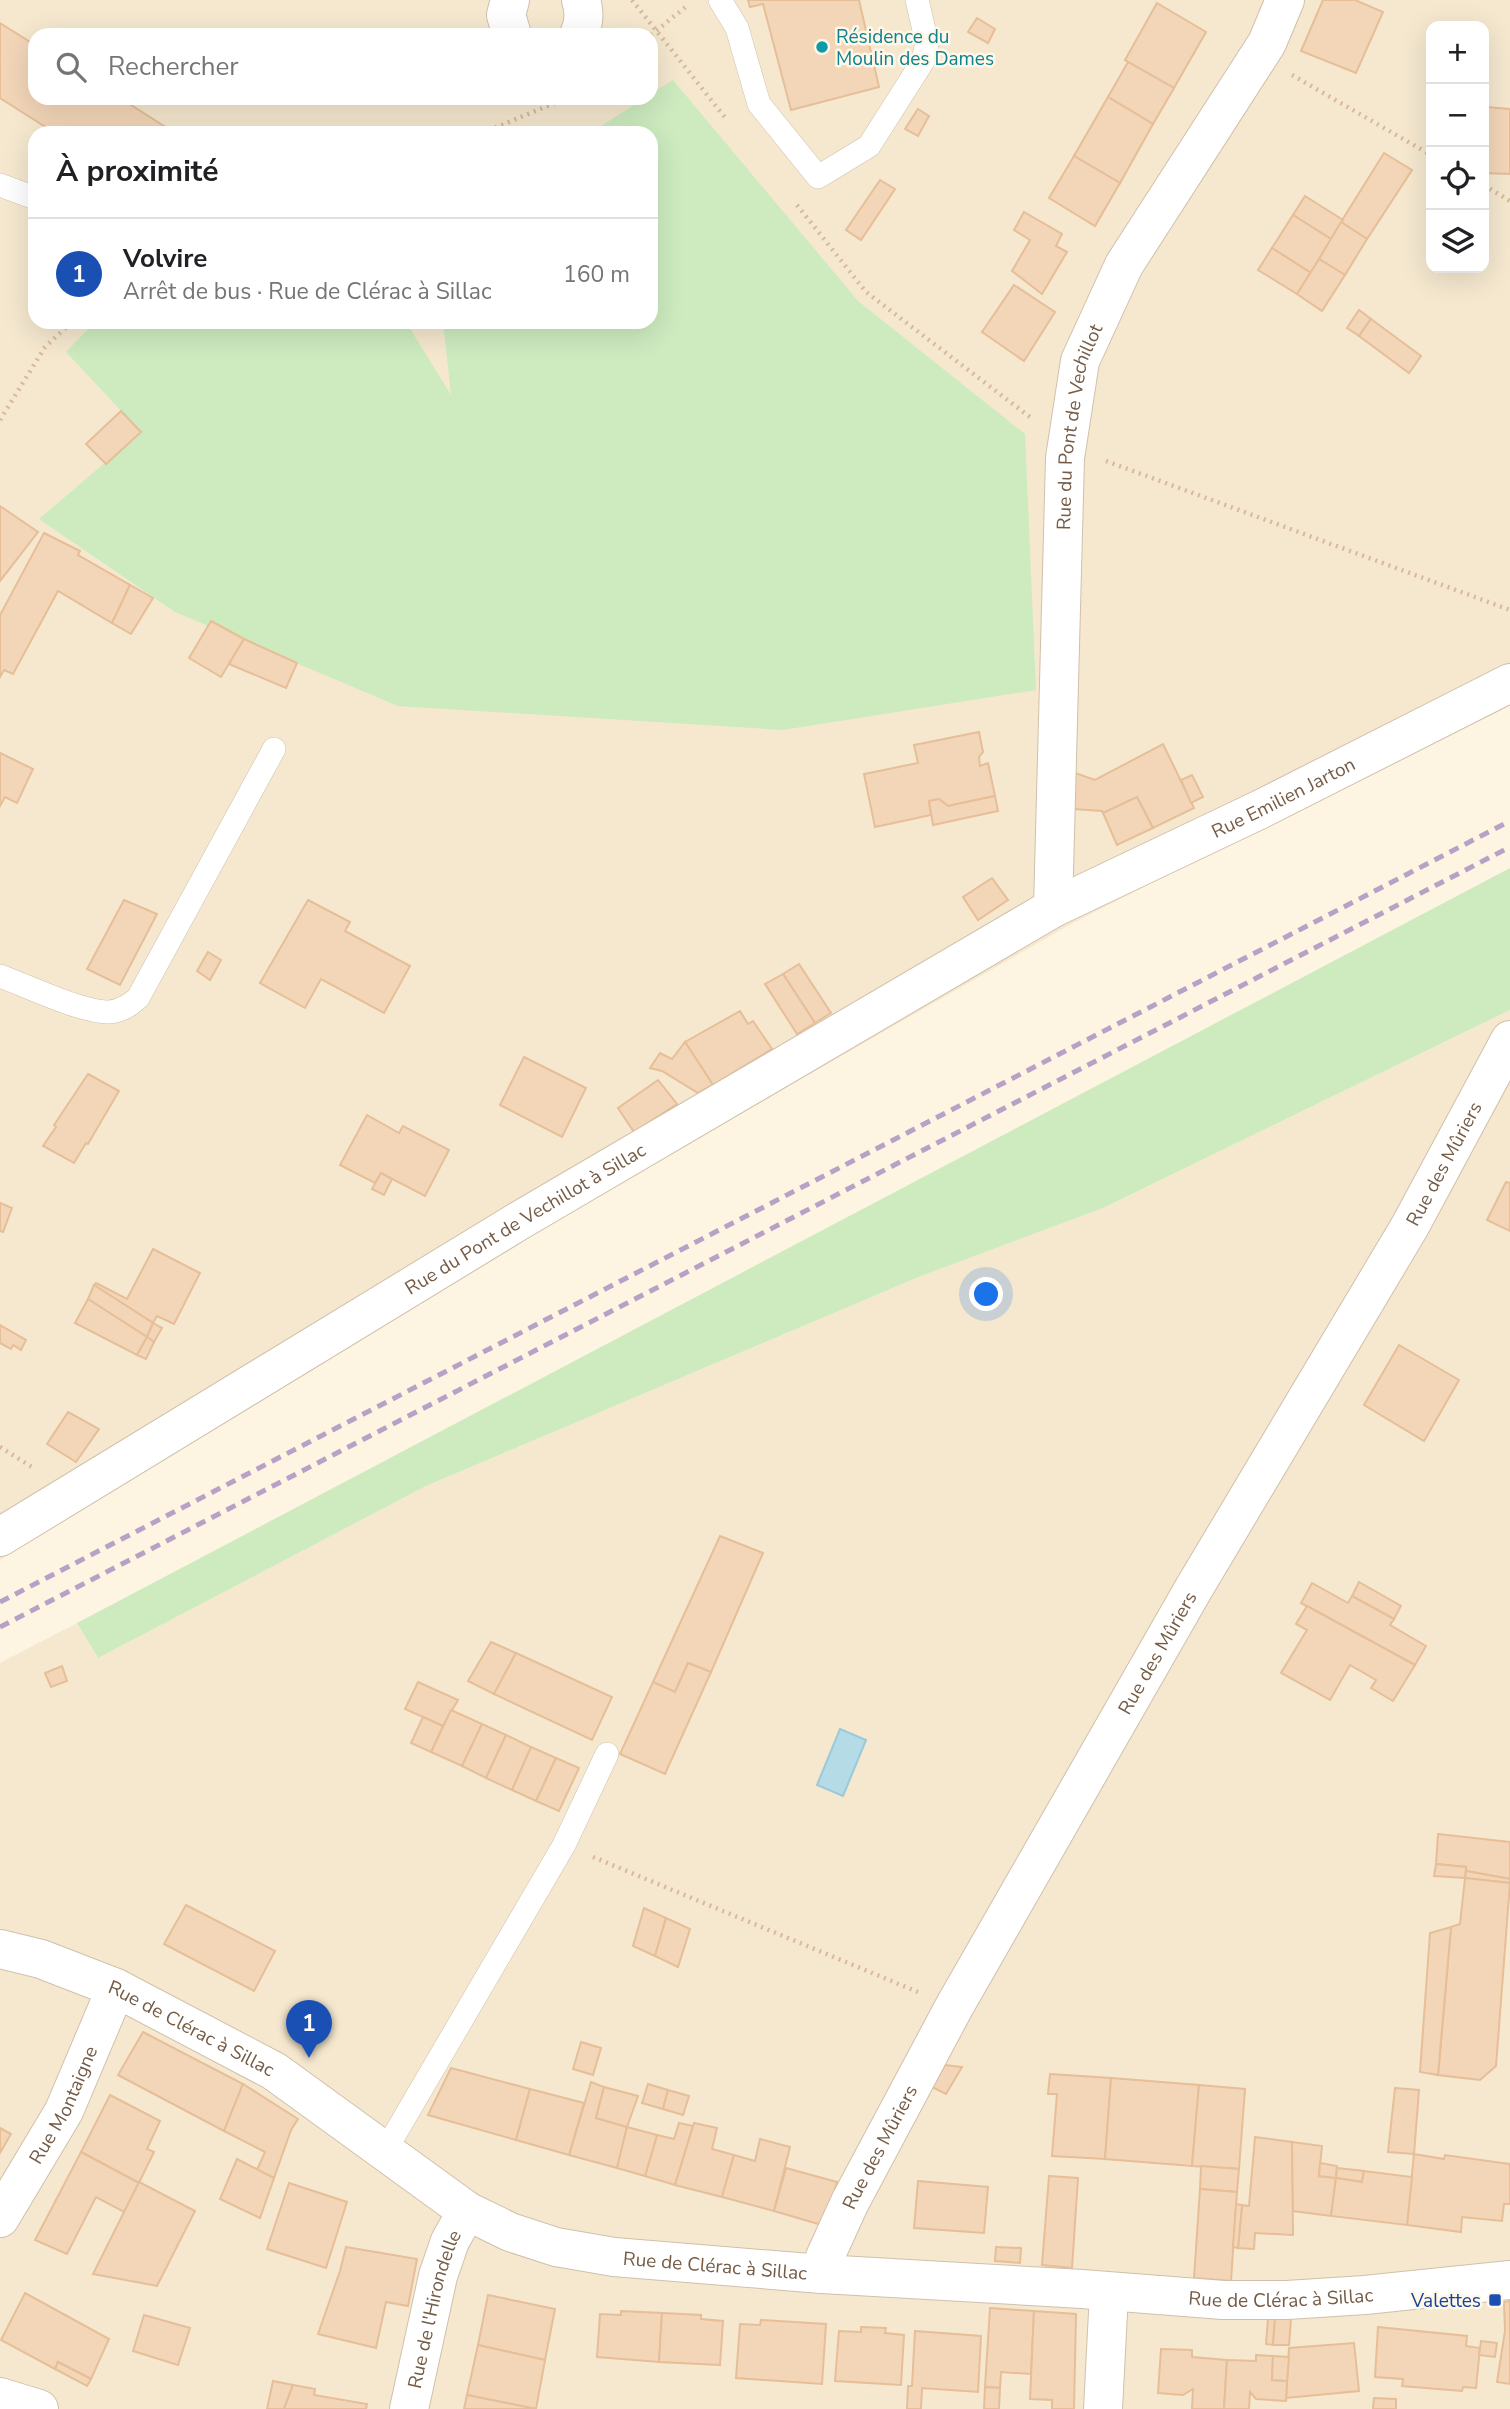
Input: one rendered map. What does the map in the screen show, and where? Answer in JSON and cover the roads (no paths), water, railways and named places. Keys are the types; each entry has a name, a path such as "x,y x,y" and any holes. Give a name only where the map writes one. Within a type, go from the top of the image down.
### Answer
{"street":[{"path":"510,0 506,15 510,28"},
{"path":"580,0 584,10 582,28"},
{"name":"Rue du Pont de Vechillot","path":"1053,908 1067,446 1080,361 1124,265 1267,43 1285,0"},
{"name":"Rue Emilien Jarton","path":"1053,908 1261,808 1510,683"},
{"name":"Rue du Pont de Vechillot à Sillac","path":"0,1537 517,1222 1053,908"},
{"name":"Rue des Mûriers","path":"822,2274 825,2257 849,2202 954,2007 1201,1576 1409,1226 1510,1040"},
{"name":"Rue de Clérac à Sillac","path":"0,1950 41,1959 116,1988 274,2071 467,2211 510,2232 556,2247 614,2257 822,2274 1223,2300 1287,2300 1364,2295 1510,2280"},
{"name":"Rue Montaigne","path":"0,2218 64,2110 116,1988"},
{"name":"Rue de l'Hirondelle","path":"409,2409 438,2276 450,2241 467,2211"},
{"path":"1103,2409 1109,2292"},
{"path":"0,2397 40,2409"}],"lane":[{"path":"720,0 737,28 759,104 818,177 869,146 923,61 927,43 917,0"},
{"path":"0,186 28,196"},
{"path":"0,976 85,1007 108,1012 126,1008 138,998 274,749"},
{"path":"385,2151 564,1845 607,1754"}],"water":[{"path":"840,1729 866,1740 843,1796 817,1785"}],"railway":[{"path":"0,1602 1510,821"},
{"path":"0,1627 1510,847"}],"place":[{"name":"Résidence du Moulin des Dames","path":"822,47"},
{"name":"Volvire","path":"309,2058"},
{"name":"Valettes","path":"1495,2300"}]}
